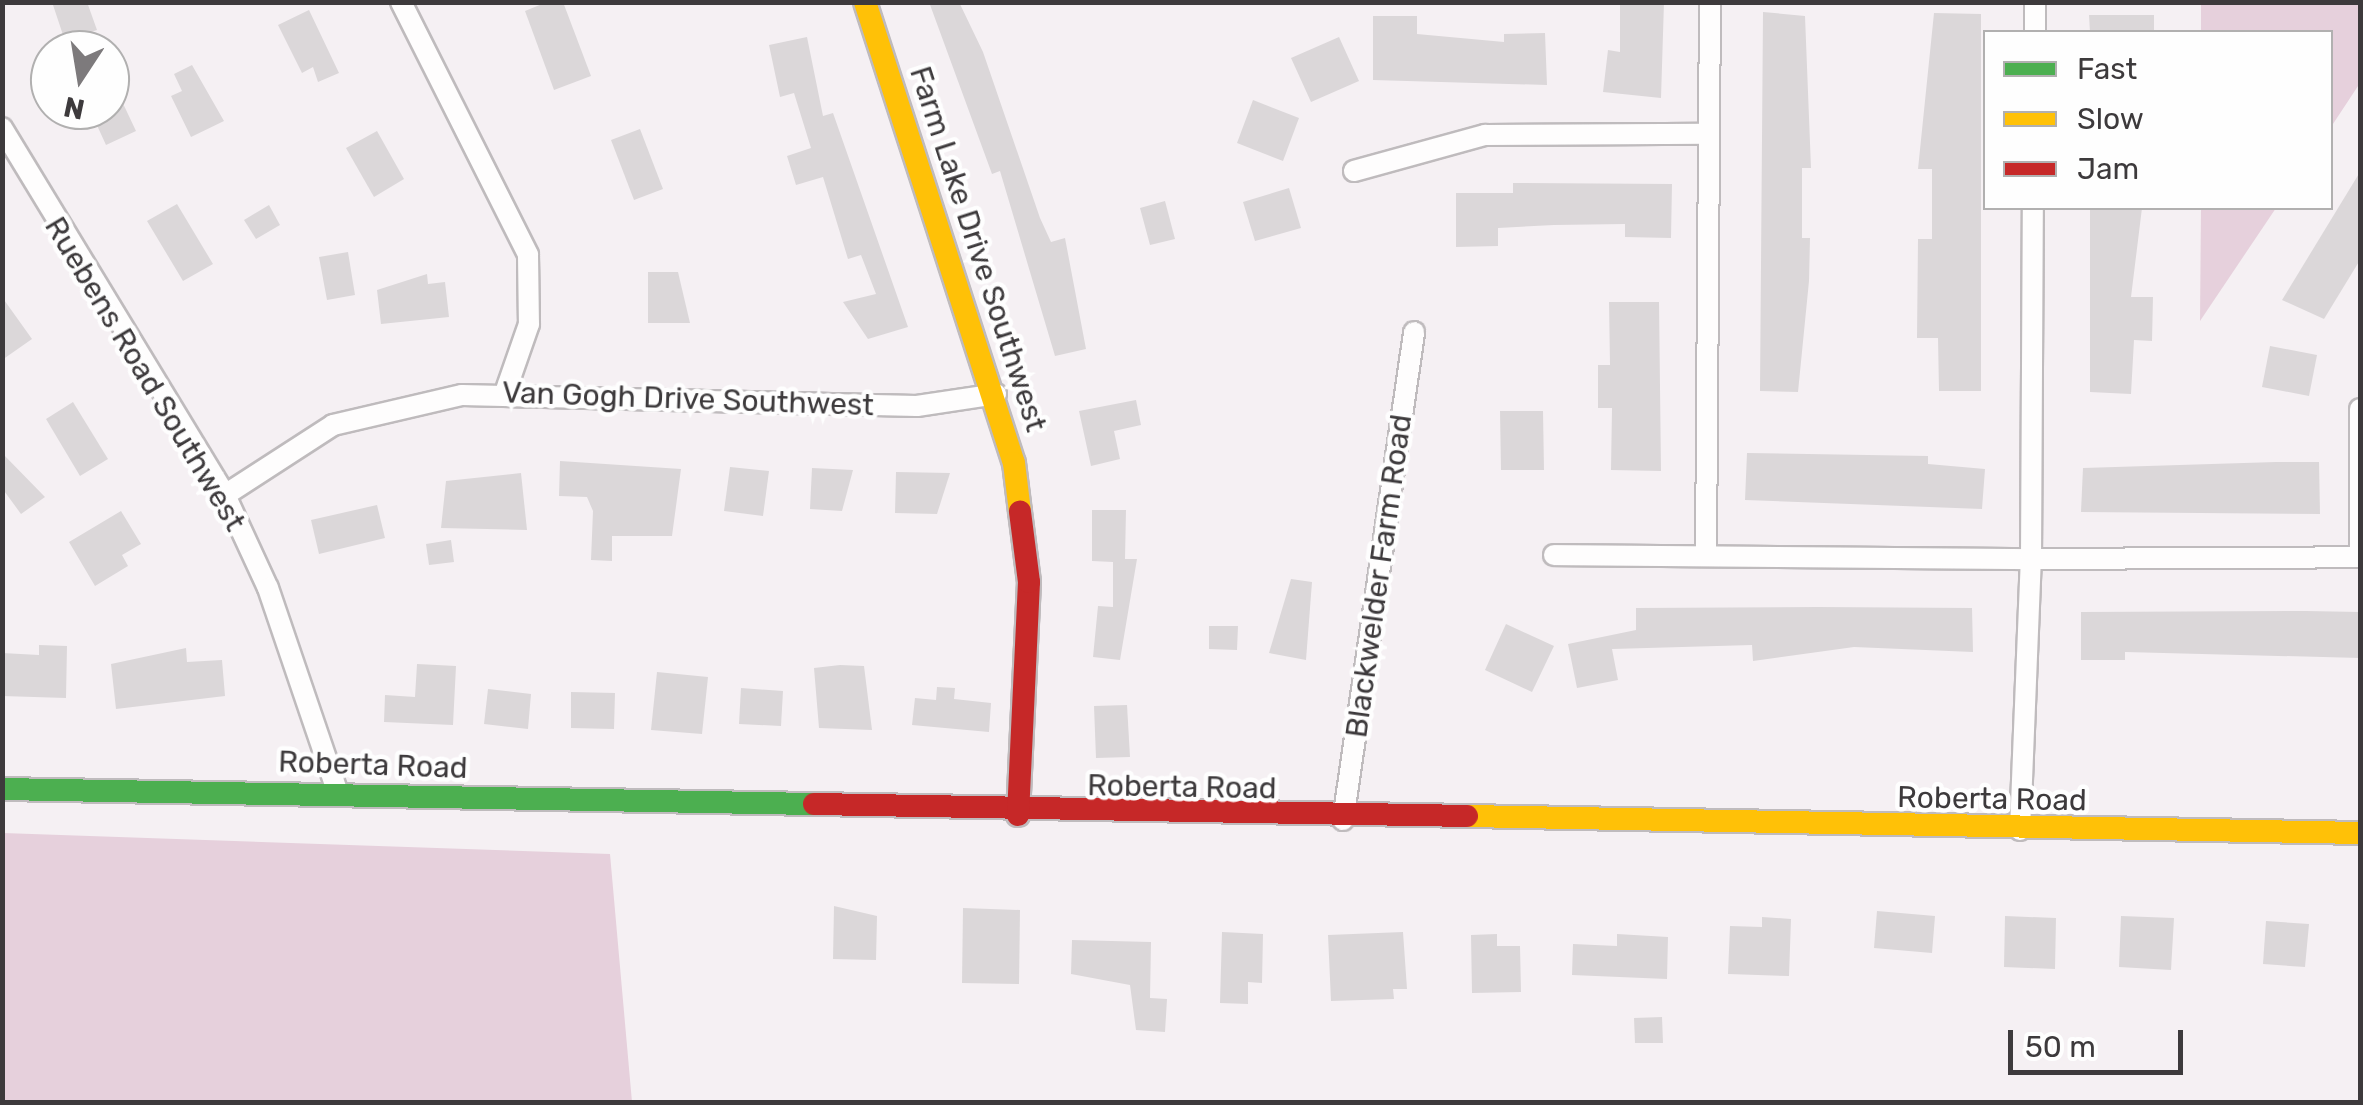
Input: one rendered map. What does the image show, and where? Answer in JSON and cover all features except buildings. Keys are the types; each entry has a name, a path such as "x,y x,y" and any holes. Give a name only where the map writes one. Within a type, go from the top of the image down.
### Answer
{"street":[{"path":"401,2 528,255 529,324 506,390"},
{"name":"Farm Lake Drive Southwest","path":"865,2 996,394 1028,582 1018,815"},
{"path":"1706,556 1710,2"},
{"path":"2034,30 2035,2"},
{"name":"Ruebens Road Southwest","path":"2,128 225,494 268,588 338,794"},
{"path":"1354,171 1486,135 1708,134"},
{"path":"2020,830 2031,558 2033,210"},
{"name":"Blackwelder Farm Road","path":"1343,820 1414,332"},
{"name":"Van Gogh Drive Southwest","path":"225,494 333,425 506,390 916,406 996,394"},
{"path":"1554,555 2360,557 2360,409"},
{"name":"Roberta Road","path":"2,789 338,794 1018,815 2360,833"}],"shaded area":[{"path":"2201,3 2360,3 2360,83 2333,124 2333,30 2201,30"},
{"path":"2201,210 2275,210 2200,321"},
{"path":"3,833 610,854 632,1102 3,1102"}],"traffic: fast":[{"path":"2,789 814,804"}],"traffic: slow":[{"path":"865,2 1014,463 1020,512"},
{"path":"1467,816 2360,833"}],"traffic: jam":[{"path":"1018,815 1029,582 1020,512"},
{"path":"814,804 1467,816"}]}
